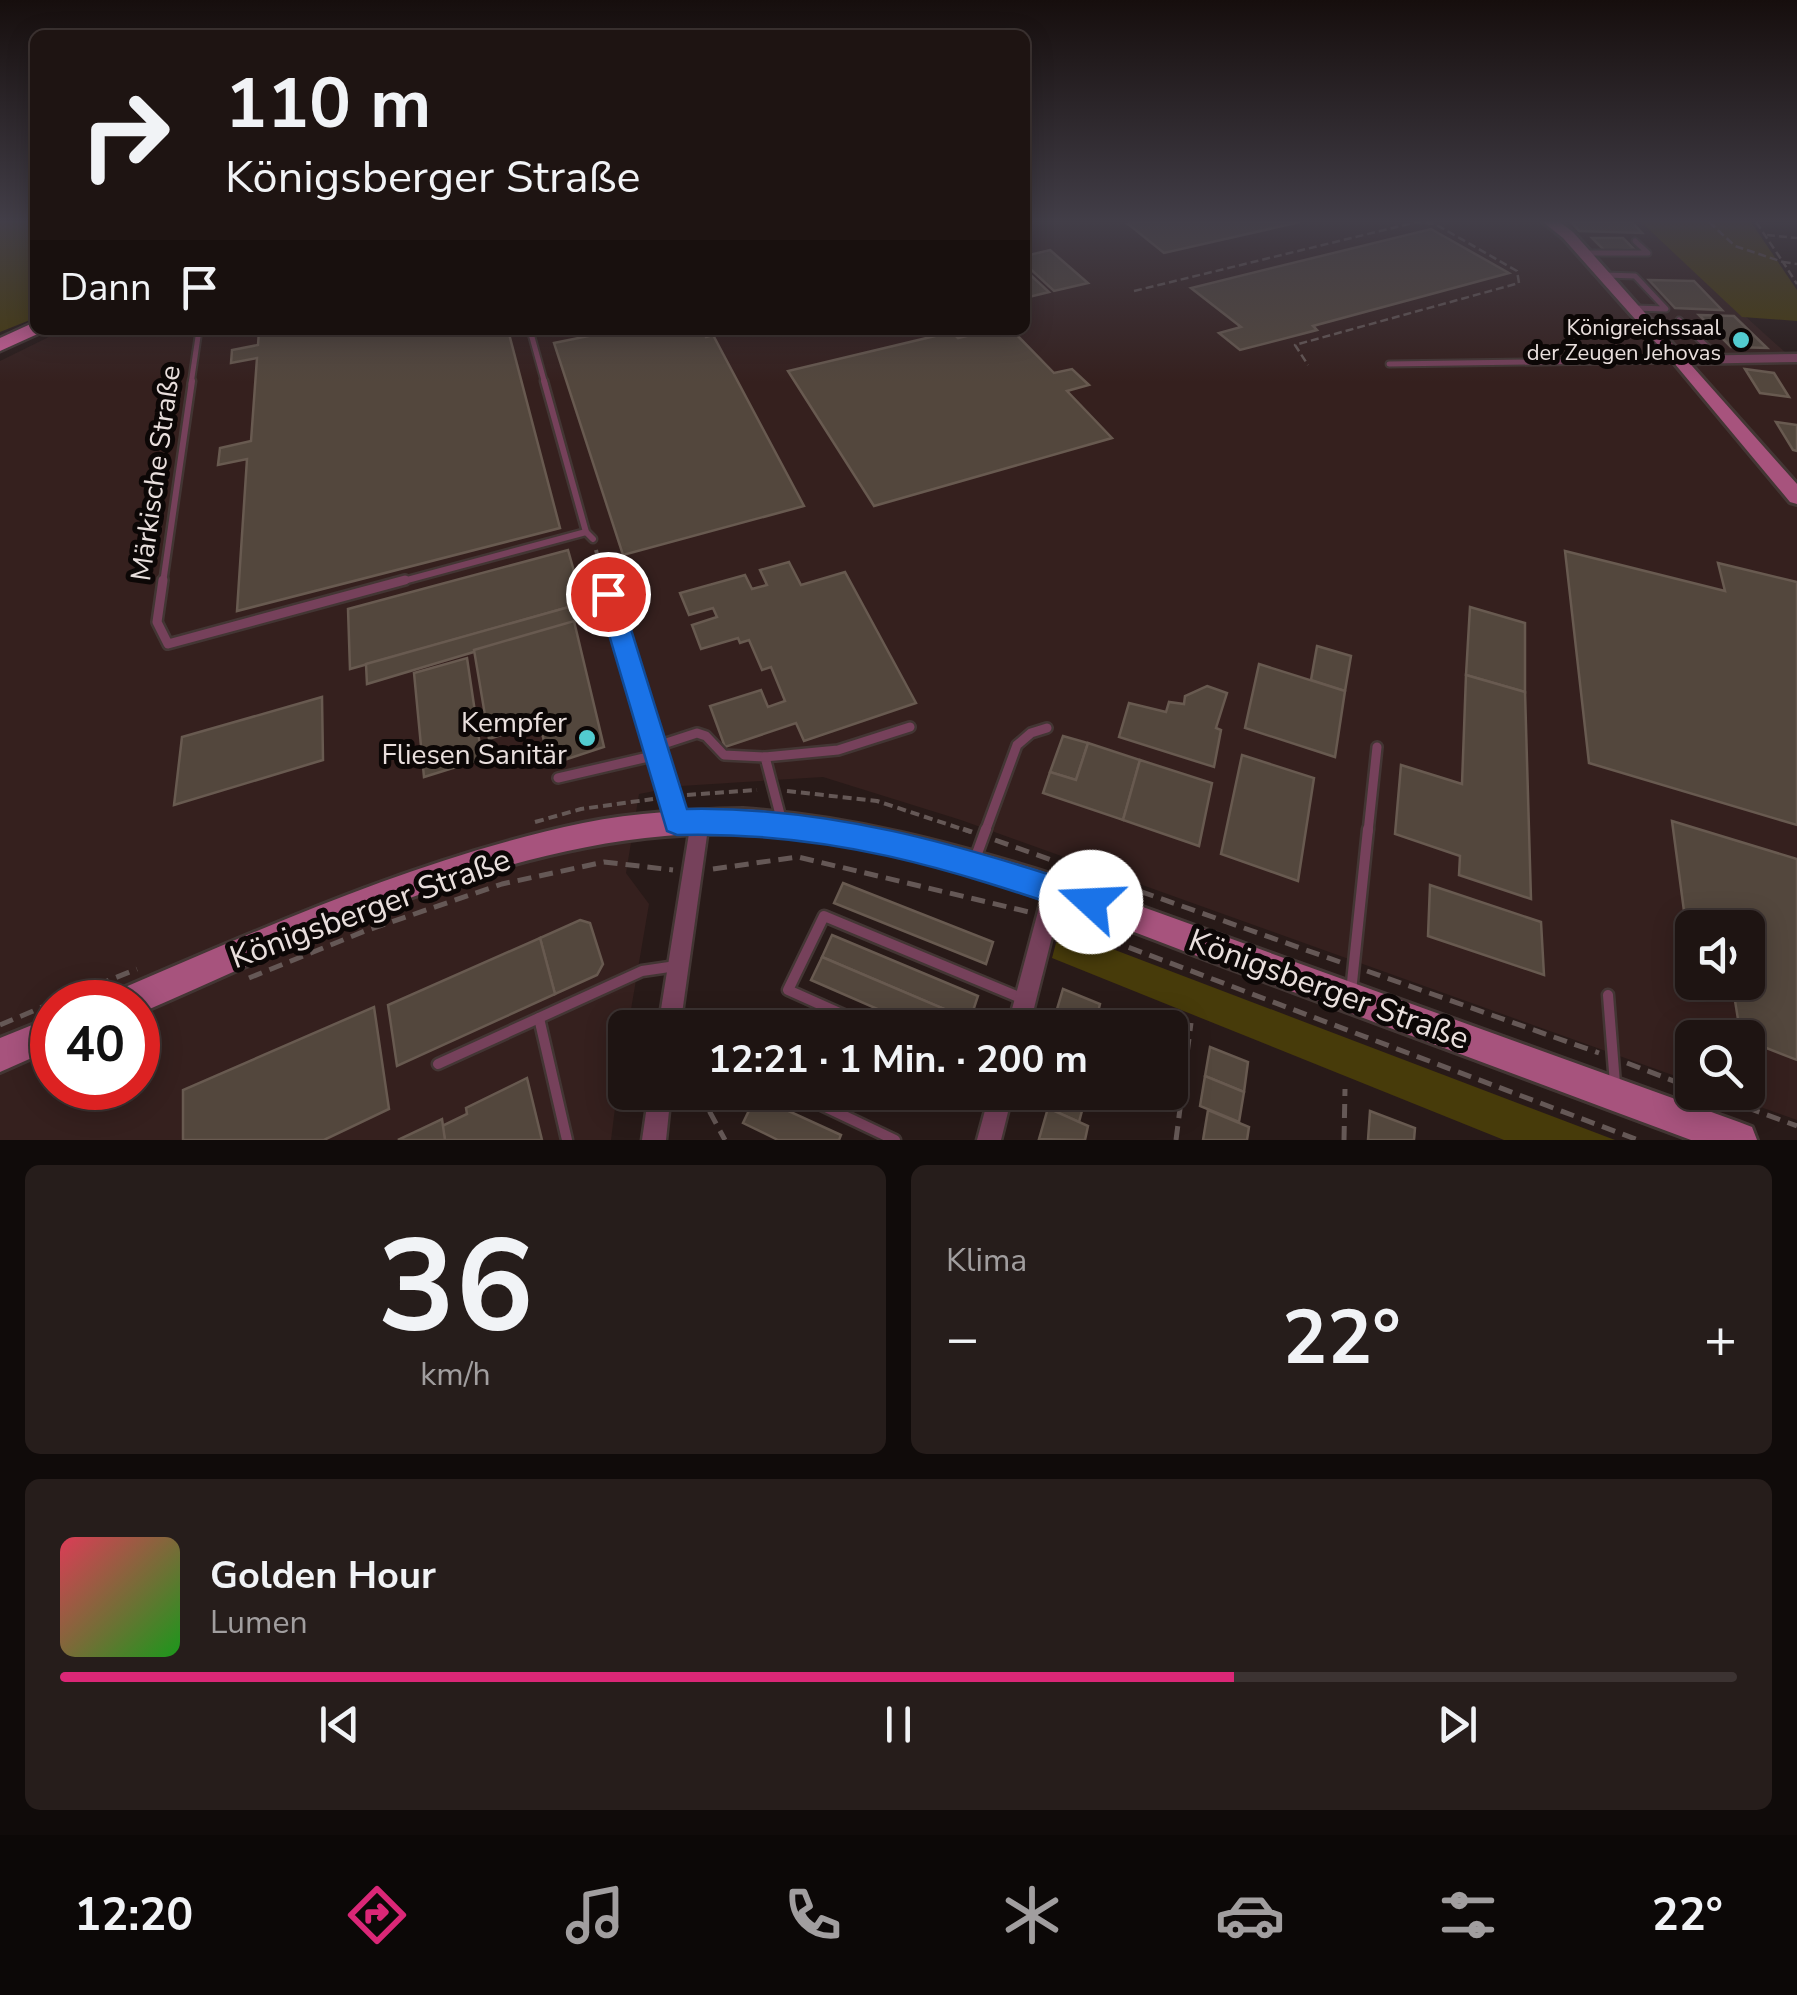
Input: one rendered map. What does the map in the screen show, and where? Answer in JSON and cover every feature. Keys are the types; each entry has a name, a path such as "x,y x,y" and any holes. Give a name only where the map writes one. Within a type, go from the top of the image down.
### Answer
{"street":[{"path":"1604,275 1797,497"},
{"path":"1681,360 1797,358"},
{"path":"608,594 656,751 682,814 695,869 671,1010"},
{"name":"Königsberger Straße","path":"160,989 414,885 544,845 682,814 979,849 1050,903 1352,982 1615,1093 1740,1140"},
{"path":"1022,1010 1050,903"},
{"path":"0,1055 30,1042"},
{"path":"650,1139 656,1110"},
{"path":"989,1140 997,1110"}],"lane":[{"path":"1610,275 1635,276 1666,309 1634,308"},
{"path":"1679,320 1719,358"},
{"name":"Märkische Straße","path":"198,335 157,622 168,644 590,536"},
{"path":"531,335 590,536"},
{"path":"1389,364 1681,360"},
{"path":"558,778 656,751 696,733 706,736 716,753 726,757 765,758 838,750 910,727"},
{"path":"979,849 1017,746 1031,733 1047,728"},
{"path":"1352,982 1376,747"},
{"path":"765,758 783,824"},
{"path":"833,1010 788,990 824,916 1025,1000"},
{"path":"438,1064 642,971 676,966"},
{"path":"1608,995 1615,1093"},
{"path":"539,1018 567,1140"},
{"path":"832,1110 895,1140"}],"path":[{"path":"1134,291 1199,275"},
{"path":"1308,365 1295,345 1519,282 1518,275"},
{"path":"590,536 608,594"},
{"path":"530,824 581,809 682,814 737,788 878,802 979,849 1352,982 1613,1058 1675,1082"},
{"path":"242,980 366,931 502,884 604,862 644,864 656,871 742,868 768,857 798,857 1050,903 1638,1140"},
{"path":"110,980 142,967"},
{"path":"0,1025 30,1013"},
{"path":"1176,1140 1190,1023"},
{"path":"1344,1140 1345,1089"},
{"path":"709,1110 725,1140"},
{"path":"1754,1110 1797,1126"}],"shaded area":[{"path":"0,275 30,275 30,320 0,332"},
{"path":"1030,275 1700,275 1797,363 1797,1120 1765,1109 1765,1020 1675,1020 1675,1076 961,820 823,777 681,786 639,794 626,873 649,904 631,1010 608,1010 608,1110 615,1110 611,1140 0,1140 0,361 53,335 1030,335"},
{"path":"1698,275 1787,275 1797,290 1797,321 1742,317"},
{"path":"1073,934 1615,1140 1504,1140 1052,958 1056,943 1064,935"}],"building":[{"path":"1030,275 1031,275 1049,292 1030,297"},
{"path":"1037,275 1079,275 1088,283 1054,291"},
{"path":"1243,275 1501,275 1240,350 1219,333 1241,327 1191,288"},
{"path":"1649,280 1694,281 1722,310 1675,308"},
{"path":"1699,315 1734,316 1767,348 1731,347"},
{"path":"259,335 509,335 560,528 237,611 247,459 218,465 220,448 251,441 257,358 231,363 232,350 258,345"},
{"path":"593,335 713,335 804,506 623,555 554,343"},
{"path":"939,335 1017,335 1054,373 1072,369 1089,385 1067,391 1112,438 874,506 788,371"},
{"path":"1745,369 1774,373 1789,397 1760,393"},
{"path":"1776,422 1797,425 1797,451 1793,450"},
{"path":"568,550 583,603 350,669 348,609"},
{"path":"1565,551 1725,591 1718,563 1797,582 1797,825 1589,763"},
{"path":"789,562 801,585 845,572 916,703 804,741 796,723 725,747 710,706 761,690 768,707 785,701 771,667 762,670 749,640 740,643 738,638 701,649 692,625 717,617 713,608 689,615 680,593 745,575 752,589 767,585 760,570"},
{"path":"583,603 587,618 367,684 366,664"},
{"path":"1470,607 1525,623 1525,692 1466,675"},
{"path":"574,621 604,747 549,765 540,723 489,739 474,650"},
{"path":"1317,646 1351,656 1345,691 1311,680"},
{"path":"467,658 482,759 424,777 414,673"},
{"path":"1259,664 1345,691 1335,757 1245,728"},
{"path":"1466,675 1525,692 1531,899 1459,875 1460,856 1395,834 1401,765 1462,784"},
{"path":"1207,686 1227,693 1216,728 1221,730 1214,767 1119,737 1129,703 1166,712 1169,702 1184,704 1185,696"},
{"path":"322,697 323,760 174,805 182,737"},
{"path":"1063,736 1088,743 1076,780 1050,772"},
{"path":"1088,743 1140,760 1123,820 1043,793 1050,772 1076,780"},
{"path":"1242,755 1314,778 1298,881 1221,854"},
{"path":"1140,760 1212,783 1199,846 1123,820"},
{"path":"1672,821 1797,859 1797,1060 1765,1047 1765,1020 1738,1020 1735,1000 1765,1000 1765,910 1684,910"},
{"path":"843,883 993,942 986,964 834,903"},
{"path":"1430,885 1541,922 1544,975 1428,936"},
{"path":"580,920 590,923 603,964 597,975 555,994 540,938"},
{"path":"832,935 978,996 973,1010 947,1010 822,957"},
{"path":"540,938 555,994 397,1066 388,1005"},
{"path":"822,957 947,1010 880,1010 811,980"},
{"path":"1063,989 1100,1004 1098,1010 1057,1010"},
{"path":"374,1007 389,1109 324,1140 183,1140 183,1090"},
{"path":"1210,1047 1248,1062 1244,1092 1205,1076"},
{"path":"1205,1076 1244,1092 1239,1122 1200,1106"},
{"path":"527,1078 542,1140 445,1140 442,1126 467,1114 466,1108"},
{"path":"749,1110 787,1110 841,1135 839,1140 778,1140 743,1123"},
{"path":"1047,1110 1088,1126 1085,1140 1039,1139"},
{"path":"1051,1110 1082,1110 1079,1122"},
{"path":"1208,1110 1249,1127 1247,1140 1203,1140"},
{"path":"1370,1111 1415,1128 1414,1140 1368,1140"},
{"path":"442,1119 445,1140 398,1140"}],"place":[{"name":"Königreichssaal der Zeugen Jehovas","path":"1741,340"},
{"name":"Kempfer Fliesen Sanitär","path":"587,738"}],"route":[{"path":"608,594 677,822 743,821 869,836 973,863 1091,902"}]}
